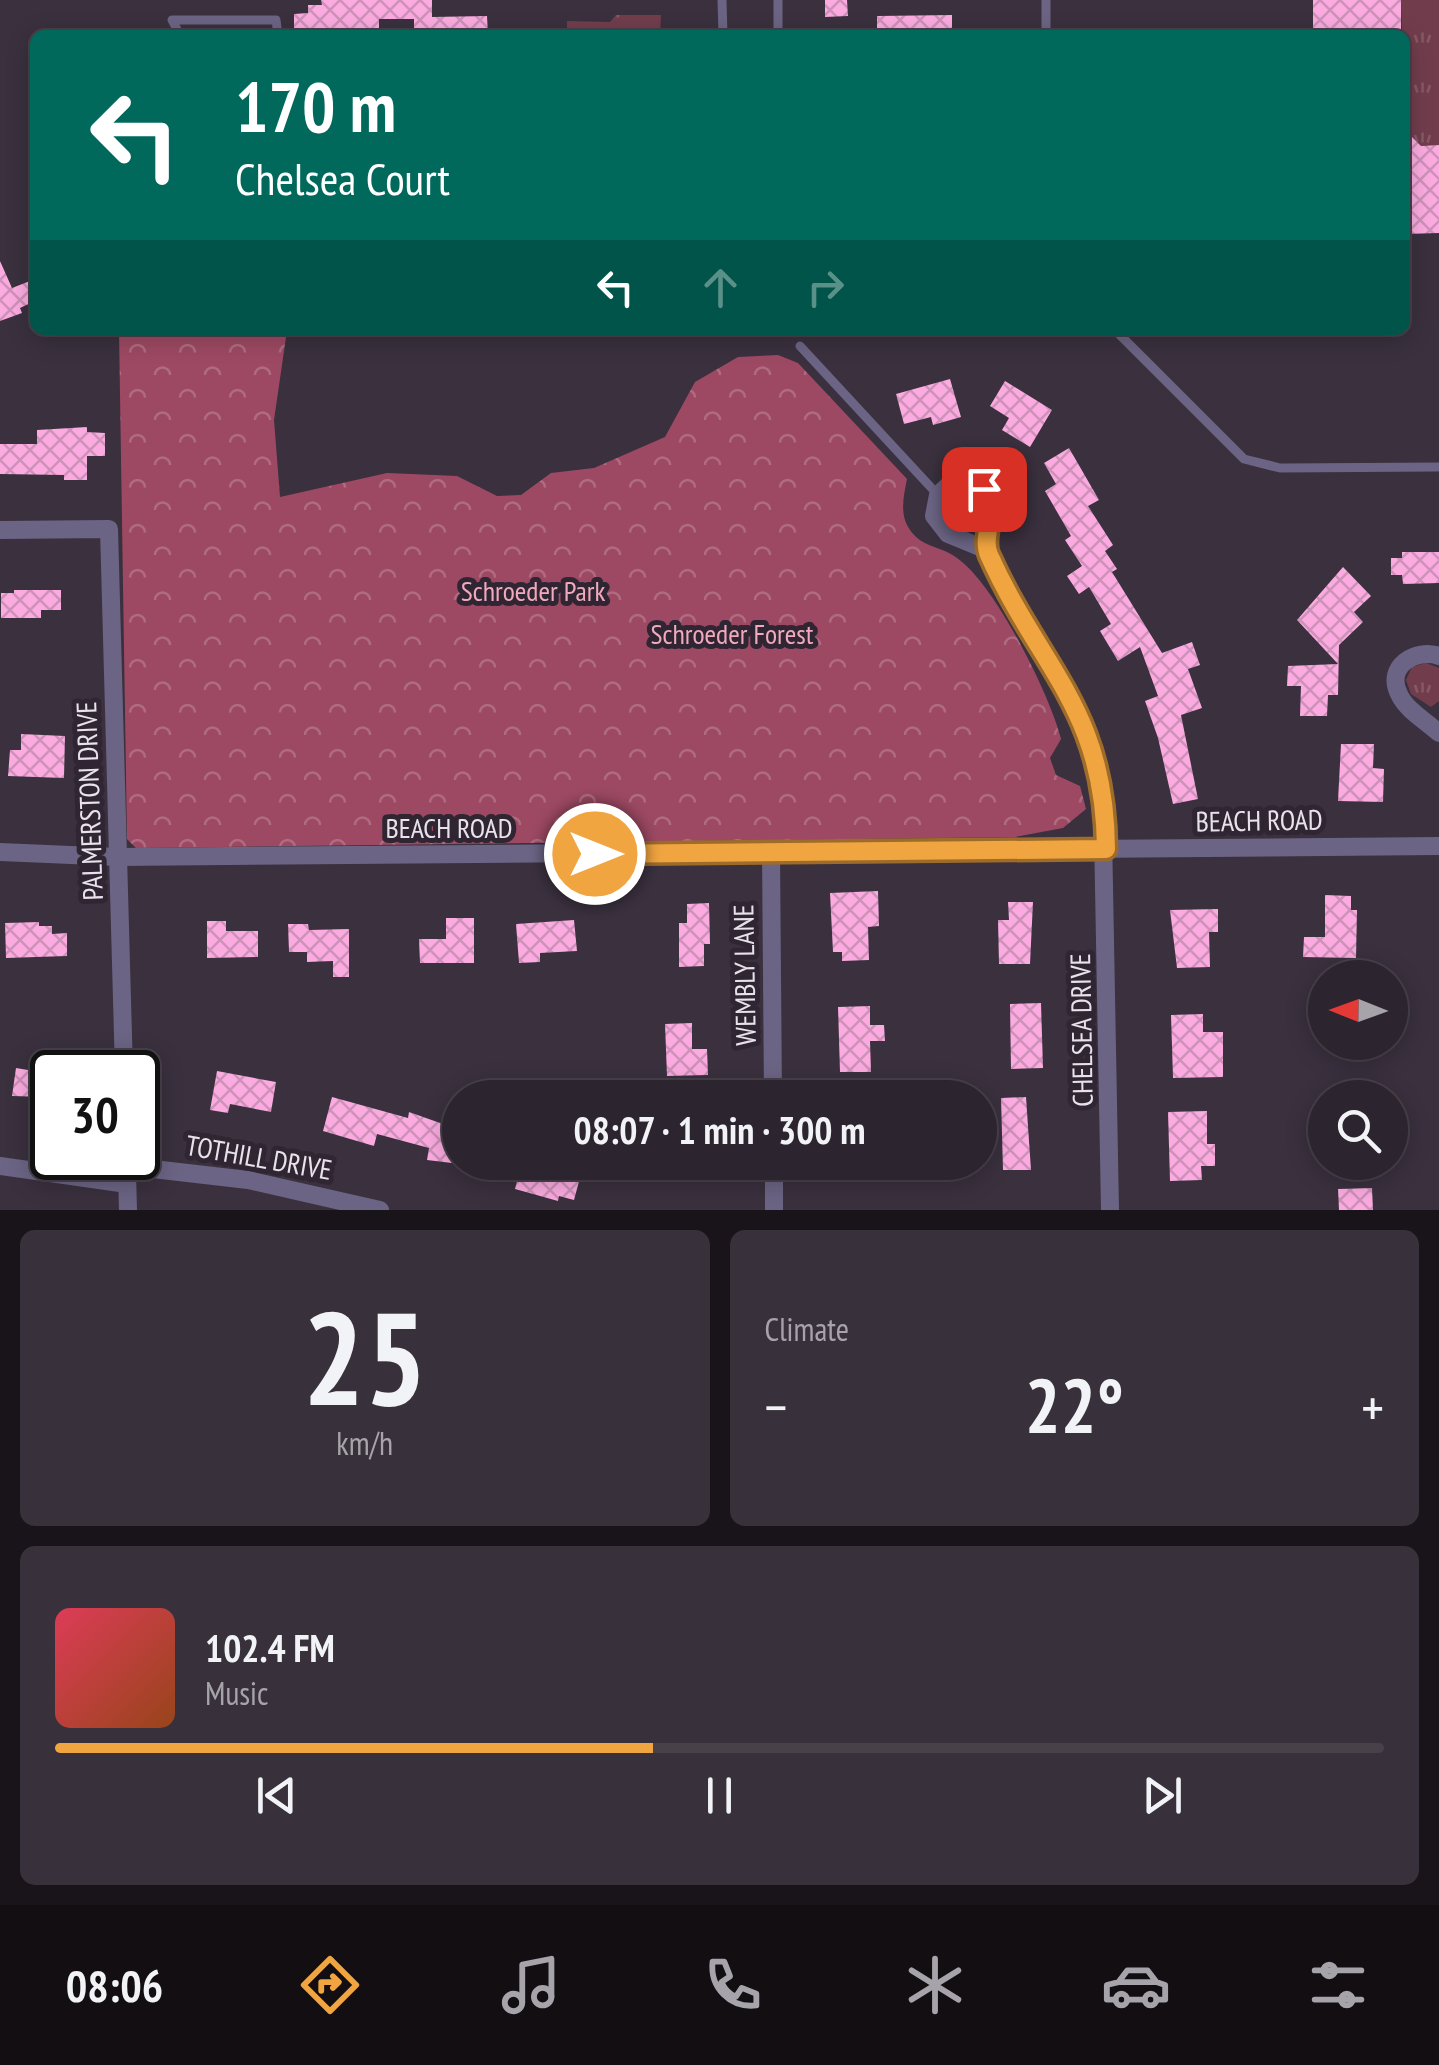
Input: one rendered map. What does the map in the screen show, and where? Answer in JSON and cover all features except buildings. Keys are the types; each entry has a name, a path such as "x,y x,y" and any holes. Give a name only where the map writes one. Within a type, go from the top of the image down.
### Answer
{"street":[{"path":"962,480 984,489 992,508 987,550 939,526 934,516 938,495 945,486 962,480"},
{"name":"PALMERSTON DRIVE","path":"0,530 109,529 123,1050"},
{"name":"CHELSEA DRIVE","path":"987,550 1090,736 1102,778 1110,1210"},
{"path":"1439,656 1424,652 1404,662 1396,675 1400,697 1439,733"},
{"name":"BEACH ROAD","path":"0,852 118,857 1439,846"},
{"name":"WEMBLY LANE","path":"771,852 773,1080"},
{"name":"TOTHILL DRIVE","path":"0,1166 30,1167"},
{"name":"TOTHILL DRIVE","path":"160,1172 248,1180 380,1210"},
{"path":"127,1180 128,1210"},
{"path":"774,1180 774,1210"}],"lane":[{"path":"722,0 723,30"},
{"path":"778,0 778,30"},
{"path":"1046,0 1046,30"},
{"path":"177,30 172,20 276,20 277,30"},
{"path":"1120,335 1244,459 1280,468 1439,467"},
{"path":"800,346 938,495"}],"green space":[{"path":"1401,0 1439,0 1439,145 1421,146 1410,135 1410,30 1402,30"},
{"path":"616,15 661,15 660,30 567,30 567,21 610,22"},
{"name":"Schroeder Forest","path":"119,335 291,335 286,337 274,420 280,497 387,473 457,476 497,496 521,495 551,473 594,468 665,437 695,382 738,357 778,355 798,363 907,479 904,514 912,533 972,571 1004,615 1055,720 1061,739 1050,758 1056,775 1080,786 1086,809 1063,828 1015,837 136,848 127,839"},
{"path":"962,491 975,496 980,509 975,522 962,527 949,522 944,509 949,496"},
{"path":"1426,663 1439,668 1439,701 1431,707 1411,694 1406,680 1412,667"}],"route":[{"path":"595,854 1106,849 1102,778 1090,736 987,550 992,508 984,489"}],"park label":[{"name":"Schroeder Park","path":"533,590"}]}
